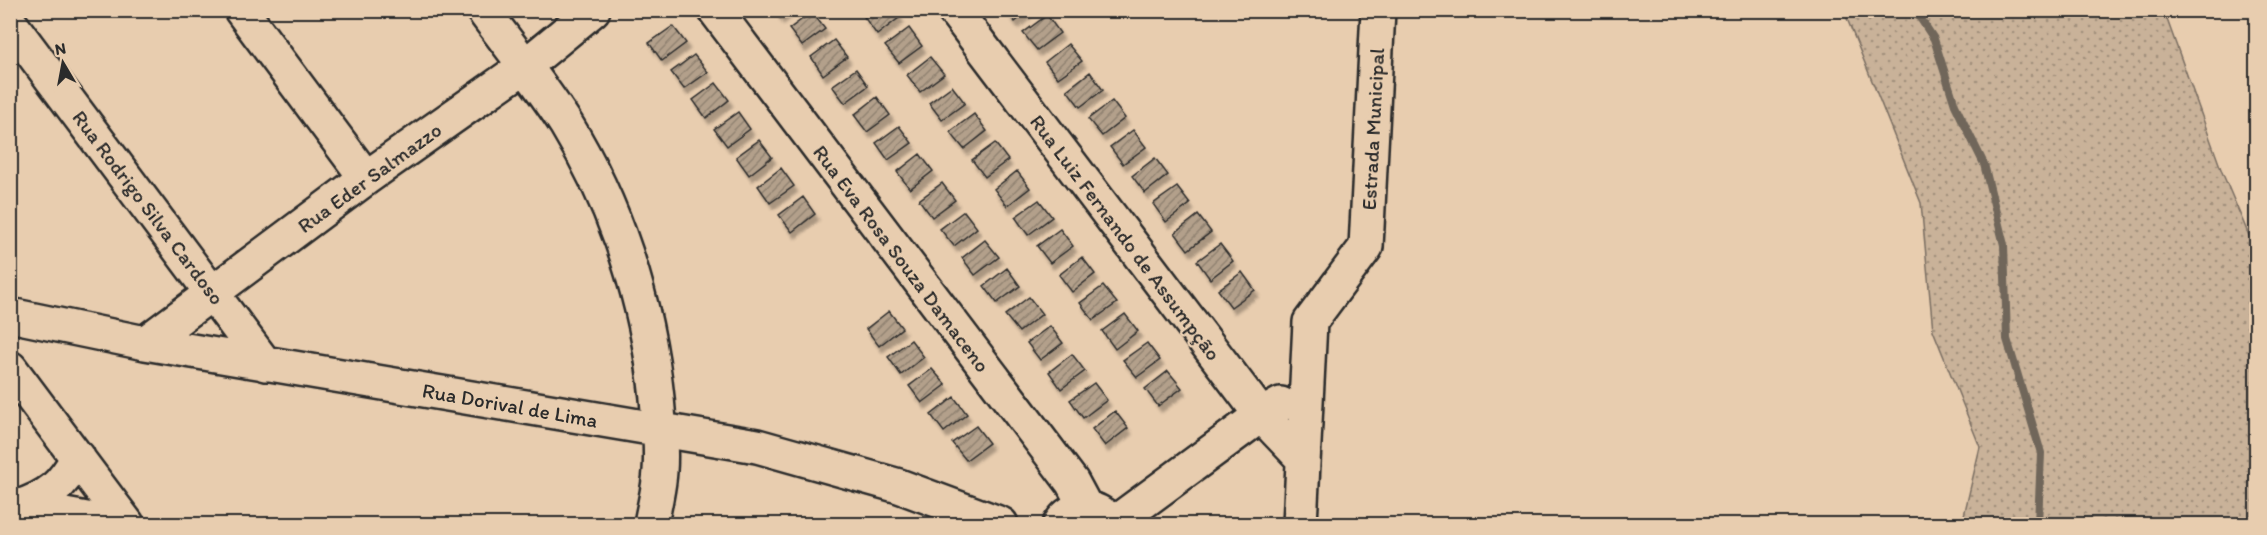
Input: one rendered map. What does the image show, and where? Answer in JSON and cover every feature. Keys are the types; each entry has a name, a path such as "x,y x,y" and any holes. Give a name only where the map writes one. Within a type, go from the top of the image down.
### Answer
{"street":[{"path":"241,10 366,178"},
{"path":"483,10 555,109 580,150 602,193 635,282 646,328 660,430 660,471 651,525"},
{"name":"Rua Eder Salmazzo","path":"145,343 366,178 525,66 593,10"},
{"name":"Rua Eva Rosa Souza Damaceno","path":"715,10 1072,482 1092,520"},
{"name":"Rua Luiz Fernando de Assumpção","path":"954,10 1261,415 1303,459"},
{"name":"Estrada Municipal","path":"1306,390 1310,322 1366,247 1378,10"},
{"name":"Rua Rodrigo Silva Cardoso","path":"10,23 265,364"},
{"name":"Rua Dorival de Lima","path":"10,315 145,343 757,446 898,486 1001,525"},
{"path":"10,368 127,525"},
{"path":"1092,520 1124,516 1261,415 1306,390"},
{"path":"1300,525 1306,390"},
{"path":"14,506 37,501 54,490 68,476 78,457"},
{"path":"14,506 114,525"}],"shaded area":[{"path":"1844,11 2164,11 2222,172 2256,252 2256,524 1962,524 1980,447 1933,330 1921,203"}],"building":[{"path":"775,10 790,10 780,18"},
{"path":"873,10 895,10 900,17 877,35 864,17"},
{"path":"1006,10 1030,10 1015,22"},
{"path":"812,12 825,29 802,46 789,29"},
{"path":"1047,15 1060,33 1037,50 1023,33"},
{"path":"673,26 686,43 662,61 649,43"},
{"path":"909,28 922,46 899,63 885,46"},
{"path":"834,40 847,57 823,75 811,57"},
{"path":"1068,44 1082,61 1058,78 1045,62"},
{"path":"694,55 708,72 684,89 671,72"},
{"path":"930,57 944,74 920,92 907,75"},
{"path":"856,69 868,86 845,103 832,86"},
{"path":"1090,72 1103,90 1080,107 1067,90"},
{"path":"716,83 729,100 706,118 693,100"},
{"path":"952,86 965,103 942,120 929,103"},
{"path":"877,97 890,115 867,132 854,115"},
{"path":"1112,101 1125,118 1102,136 1088,119"},
{"path":"738,112 750,129 727,146 714,129"},
{"path":"974,114 987,131 964,149 950,132"},
{"path":"899,126 912,143 888,160 876,143"},
{"path":"1133,130 1146,147 1123,164 1110,147"},
{"path":"759,140 772,157 749,175 736,157"},
{"path":"995,143 1008,160 985,177 972,160"},
{"path":"920,154 933,171 910,189 897,172"},
{"path":"1155,158 1168,175 1145,193 1132,176"},
{"path":"781,168 794,186 770,203 758,186"},
{"path":"1017,171 1030,188 1007,206 994,189"},
{"path":"942,183 955,200 932,217 919,200"},
{"path":"1177,187 1190,204 1166,222 1153,204"},
{"path":"803,197 815,214 792,232 779,215"},
{"path":"1039,200 1052,217 1028,235 1015,217"},
{"path":"964,211 977,228 954,246 940,229"},
{"path":"1198,215 1211,232 1188,250 1175,233"},
{"path":"1060,229 1073,246 1050,263 1037,246"},
{"path":"985,240 999,257 975,275 962,258"},
{"path":"1220,244 1233,261 1210,279 1197,261"},
{"path":"1082,257 1095,274 1072,292 1059,275"},
{"path":"1007,268 1020,286 997,303 984,286"},
{"path":"1242,272 1255,290 1231,307 1218,290"},
{"path":"1103,286 1117,303 1093,320 1080,303"},
{"path":"1029,297 1042,314 1019,332 1005,315"},
{"path":"889,311 902,328 879,346 866,329"},
{"path":"1125,314 1138,331 1115,349 1102,331"},
{"path":"1050,326 1063,343 1040,360 1027,343"},
{"path":"911,340 924,357 901,375 888,357"},
{"path":"1147,343 1160,360 1137,377 1123,360"},
{"path":"1072,354 1085,371 1061,389 1049,372"},
{"path":"932,369 946,385 922,403 909,386"},
{"path":"1168,371 1182,388 1158,406 1145,389"},
{"path":"1094,383 1107,400 1083,418 1070,400"},
{"path":"954,397 967,414 944,432 931,415"},
{"path":"1115,411 1128,428 1105,446 1092,429"},
{"path":"976,426 989,443 966,460 952,443"}],"waterway":[{"path":"1915,10 1934,39 1955,105 1984,164 2004,245 2007,339 2041,453 2038,524"}]}
